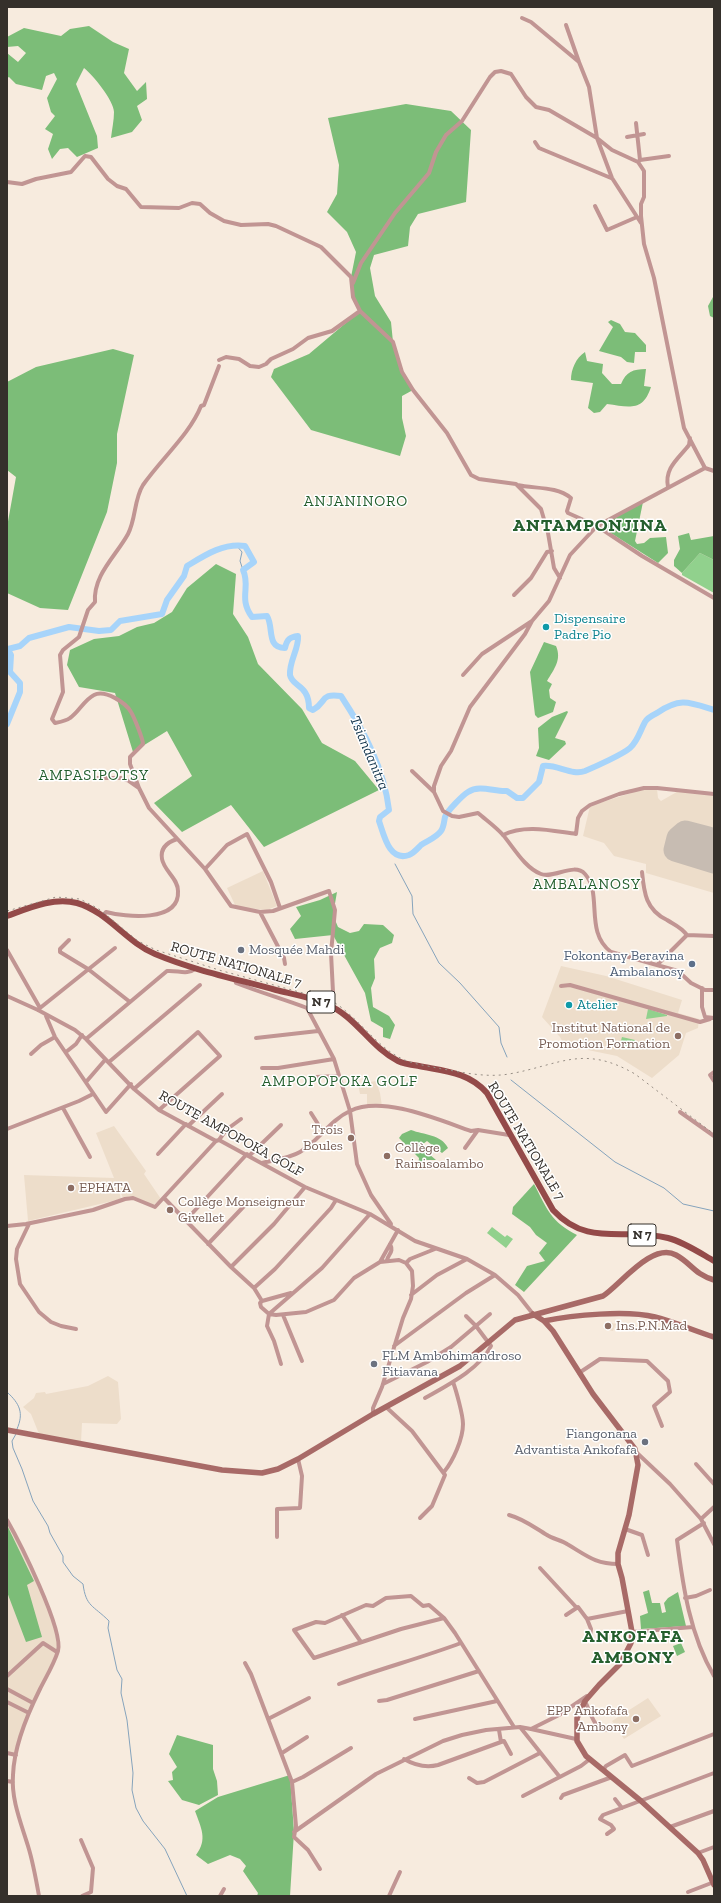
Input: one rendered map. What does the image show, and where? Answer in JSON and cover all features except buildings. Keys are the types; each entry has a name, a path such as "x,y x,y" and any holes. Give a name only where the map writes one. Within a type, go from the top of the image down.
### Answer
{"main road":[{"name":"ROUTE NATIONALE 7","path":"7,916 37,905 57,901 78,903 103,916 140,947 154,954 197,968 326,1004 352,1020 382,1051 399,1062 464,1075 472,1079 487,1093 509,1135 553,1210 565,1223 574,1228 593,1233 668,1238 714,1261"}],"street":[{"path":"522,18 531,22 579,62"},
{"path":"566,25 589,87 597,138 612,178 641,223"},
{"path":"353,283 361,263 396,213 429,173 436,152 446,135 462,121 495,72 505,71 511,74 526,97 536,107 549,110 597,138 612,150 639,161 669,156"},
{"path":"636,123 639,161 644,171 644,197 641,204 641,223 644,244 654,278 684,428 705,468 714,471"},
{"path":"627,137 644,134"},
{"path":"535,142 539,148 612,178"},
{"path":"7,182 22,184 36,179 71,172 85,156 90,157 108,179 117,186 126,189 142,207 179,208 192,203 200,204 210,213 224,221 241,225 268,224 276,226 321,247 351,277 353,283 353,297 360,312 393,342 402,372 413,390 447,433 471,475 479,479 565,493 572,498 567,511 568,513 597,526 642,556 714,598"},
{"path":"594,206 607,230 637,217"},
{"path":"219,360 226,357 239,359 250,366 259,367 279,355 293,349 308,338 332,331 360,312"},
{"path":"219,366 210,387 208,398 204,405 201,406 192,424 157,465 142,487 128,535 108,561 94,594 95,602 88,610 86,622 79,637 63,650 60,655 63,692 52,720 55,723 70,718 83,704 96,694 103,694 111,697 132,712 142,737 143,744 130,757 130,764 139,788 149,808 205,869 231,906 260,912 273,911 328,891 335,910 331,953 333,992"},
{"path":"668,487 666,478 678,456 689,445 690,438"},
{"path":"434,792 434,786 441,766 451,751 470,707 525,634 532,621 550,601 570,555 597,526 705,468"},
{"path":"516,484 541,509 552,551 554,568 560,578"},
{"path":"514,595 531,578 547,552 552,551"},
{"path":"463,675 482,654 518,628 532,621"},
{"path":"518,628 525,634"},
{"path":"412,771 434,792 443,811 452,816 478,813 503,835 534,871 543,875 576,870 583,872 590,880 594,914 603,946 611,952 678,971 690,983 702,988 714,990"},
{"path":"98,778 121,778 129,781 139,788"},
{"path":"503,835 511,831 531,830 576,834 578,818 582,811 590,805 644,788 682,789 714,794"},
{"path":"205,869 226,845 247,834 271,882 280,908"},
{"path":"103,916 106,912 140,917 169,910 175,903 179,892 176,880 167,870 162,858 163,847 169,842 177,839"},
{"path":"642,872 644,896 651,907 657,915 681,928 687,935"},
{"path":"260,912 284,958 285,964"},
{"path":"657,964 687,935 714,936"},
{"path":"70,940 60,949 60,952 88,969 130,1002"},
{"path":"7,950 39,1009 115,948"},
{"path":"86,1039 167,971 185,973 191,972 197,968"},
{"path":"235,978 236,983 246,988 256,989 307,1008 334,1059 350,1111 357,1164 370,1195 387,1219 399,1231 414,1241 467,1259 495,1275 518,1295 534,1314 544,1321 579,1373 636,1452 666,1480 701,1519 714,1544"},
{"path":"86,1082 107,1061 200,985"},
{"path":"561,986 570,985 700,1022 712,1019"},
{"path":"702,988 703,1012 705,1017 712,1019"},
{"name":"ROUTE AMPOPOKA GOLF","path":"7,996 39,1009 45,1015 82,1035 131,1084 134,1089 159,1110 248,1155 305,1187 370,1214 399,1231"},
{"path":"45,1015 55,1037 106,1112 131,1084"},
{"path":"256,1038 318,1031"},
{"path":"134,1089 198,1032 220,1056 159,1110"},
{"path":"66,1052 76,1044 82,1035"},
{"path":"31,1054 41,1045 55,1037"},
{"path":"262,1068 278,1068 334,1059"},
{"path":"714,1072 710,1075 714,1081"},
{"path":"316,1077 339,1076"},
{"path":"7,1129 63,1108 93,1094"},
{"path":"158,1154 187,1125 222,1094"},
{"path":"262,1163 297,1154 308,1147 323,1132 350,1111 373,1107 408,1110 471,1131 478,1130 509,1135"},
{"path":"63,1108 90,1157"},
{"path":"311,1112 323,1132"},
{"path":"680,1112 714,1136"},
{"path":"7,1226 29,1224 93,1210 124,1199 134,1198 155,1207 226,1130 241,1119"},
{"path":"186,1220 248,1155 281,1125"},
{"path":"465,1148 478,1130"},
{"path":"231,1267 274,1224 305,1187"},
{"path":"164,1198 208,1244 254,1288 262,1300 260,1303 261,1307 269,1314 283,1315 306,1312 334,1300 354,1278 380,1262 399,1260 406,1263 412,1271 413,1286 393,1347 383,1384 373,1408 373,1414"},
{"path":"254,1288 275,1269 331,1208 336,1200"},
{"path":"208,1244 247,1203"},
{"path":"280,1364 267,1326 269,1314 322,1268 370,1214"},
{"path":"29,1224 17,1249 16,1259 20,1284 39,1312 51,1322 76,1329"},
{"path":"380,1262 399,1231"},
{"path":"389,1261 387,1260 392,1249 390,1244"},
{"path":"406,1263 410,1259 435,1249"},
{"path":"11,1431 222,1470 262,1473 278,1469 298,1459 373,1414 460,1366 515,1320 603,1296 614,1289 647,1259 666,1252 676,1254 702,1276 714,1280"},
{"path":"411,1295 436,1275 467,1259"},
{"path":"393,1347 466,1293 495,1275"},
{"path":"262,1300 292,1293"},
{"path":"383,1384 420,1366 451,1348 490,1314"},
{"path":"544,1321 610,1314 642,1315 655,1317 714,1337"},
{"path":"283,1315 302,1361"},
{"path":"425,1398 452,1382 480,1362 491,1346 476,1326 466,1316"},
{"path":"579,1373 600,1359 647,1361 668,1381 670,1392 654,1406 662,1426"},
{"path":"444,1472 462,1432 463,1421 452,1382"},
{"path":"386,1407 412,1431 444,1472 445,1476 443,1482 432,1506 420,1518"},
{"path":"636,1452 637,1474 618,1553 618,1564 632,1632 631,1643 620,1664 585,1701 577,1718 576,1739 579,1747 590,1759 641,1801 704,1860 714,1883 688,1892"},
{"path":"277,1537 277,1509 300,1508 302,1476 298,1459"},
{"path":"696,1464 714,1484"},
{"path":"701,1519 714,1507"},
{"path":"509,1515 538,1528 548,1536 563,1542 591,1560 604,1564 618,1564"},
{"path":"7,1520 24,1553 55,1623 59,1638 57,1652 29,1713 16,1754 13,1782 20,1826 28,1846 39,1896"},
{"path":"704,1523 676,1540 685,1598 693,1627 700,1648 714,1676"},
{"path":"625,1529 642,1535 648,1554"},
{"path":"540,1568 587,1618 591,1629 590,1636"},
{"path":"685,1598 696,1596 710,1590"},
{"path":"444,1618 401,1629 314,1658 294,1630 316,1622 325,1623 366,1605 373,1606 386,1598 411,1596 423,1606 429,1605 444,1618 514,1727"},
{"path":"566,1615 576,1607"},
{"path":"587,1618 628,1611"},
{"path":"342,1615 361,1642"},
{"path":"632,1632 693,1627"},
{"path":"7,1676 44,1643 57,1652"},
{"path":"339,1684 368,1673 416,1660 461,1643"},
{"path":"245,1663 251,1674 292,1782 296,1826 294,1837 308,1850 320,1869"},
{"path":"380,1701 479,1671"},
{"path":"7,1689 33,1703"},
{"path":"532,1729 559,1715 592,1693"},
{"path":"268,1719 309,1698"},
{"path":"415,1719 497,1701"},
{"path":"585,1701 597,1727 606,1731 617,1729"},
{"path":"7,1702 29,1713"},
{"path":"294,1832 376,1774 443,1741 462,1735 514,1727 532,1729 576,1739"},
{"path":"520,1727 559,1776"},
{"path":"499,1730 501,1742"},
{"path":"603,1770 606,1766 625,1755 632,1766 714,1734"},
{"path":"282,1753 307,1737"},
{"path":"404,1759 420,1766 428,1767 438,1765 504,1741 512,1754"},
{"path":"292,1782 309,1774 351,1748"},
{"path":"7,1753 16,1754"},
{"path":"468,1778 477,1783 484,1782 540,1753"},
{"path":"523,1796 559,1776 581,1766 590,1759"},
{"path":"607,1834 614,1829 612,1825 602,1821 600,1817 714,1773"},
{"path":"561,1798 563,1795 612,1777"},
{"path":"7,1781 13,1782"},
{"path":"615,1799 622,1808"},
{"path":"670,1827 714,1811"},
{"path":"81,1840 93,1868 91,1892 82,1896"},
{"path":"698,1853 714,1847"},
{"path":"389,1896 400,1872"},
{"path":"220,1896 224,1889"}],"shaded area":[{"path":"644,789 657,789 658,798 661,801 682,789 714,794 714,893 646,873 646,864 614,856 604,843 583,836 590,806"},
{"path":"263,871 277,906 267,910 236,907 227,888"},
{"path":"561,966 606,976 682,1000 678,1013 699,1019 698,1028 686,1033 679,1055 652,1078 617,1056 583,1049 567,1050 560,1037 542,1017"},
{"path":"376,1081 382,1106 367,1107 367,1094 360,1094 358,1084"},
{"path":"114,1126 146,1171 144,1174 161,1199 153,1205 131,1196 123,1198 117,1183 121,1199 28,1221 24,1175 114,1178 96,1133"},
{"name":"Ins.P.N.Mad","path":"607,1322 610,1323 610,1326 612,1323 616,1324 613,1331 604,1329"},
{"path":"108,1376 118,1382 121,1419 117,1424 82,1423 81,1442 39,1434 31,1414 23,1407 34,1398 36,1393 45,1392 46,1394 88,1386"},
{"path":"7,1520 55,1623 58,1650 33,1703 16,1755 7,1753"},
{"name":"EPP Ankofafa Ambony","path":"648,1698 661,1716 624,1739 612,1721"}],"green space":[{"path":"89,26 113,42 129,49 124,73 137,91 146,82 147,99 137,106 142,120 132,132 111,138 114,112 111,101 102,88 84,68 76,84 97,136 98,148 77,157 68,148 60,149 52,159 48,149 53,134 45,129 55,116 51,112 47,98 57,79 54,73 46,76 42,90 16,84 9,77 7,78 7,53 18,62 26,53 18,46 7,47 7,37 24,28 61,36 70,29"},
{"path":"406,104 451,111 471,130 466,202 418,214 410,227 408,246 374,255 370,268 375,296 391,322 393,342 402,372 413,390 402,396 402,418 406,436 400,456 311,430 271,377 274,369 309,354 360,311 353,297 351,277 356,252 347,232 327,212 337,194 339,165 328,118"},
{"path":"713,297 714,318 710,316 708,306"},
{"path":"611,320 620,324 625,332 635,333 646,345 646,352 635,352 634,363 627,362 621,357 599,351 613,327 608,322"},
{"path":"113,349 134,355 117,434 117,463 107,512 68,610 40,608 7,593 7,527 16,477 7,470 7,382 36,367"},
{"path":"585,352 587,361 603,364 602,373 612,384 621,384 630,372 646,369 644,386 651,387 644,401 628,407 607,404 600,412 594,413 588,408 593,383 571,380 575,364 579,357"},
{"path":"643,502 635,541 637,544 644,543 650,538 666,537 668,553 658,563 606,530 604,524"},
{"path":"689,533 691,540 714,536 714,560 700,553 682,573 674,566 674,560 680,549 678,536"},
{"path":"700,553 714,560 714,593 682,575 682,573"},
{"path":"216,564 236,574 233,614 248,637 258,664 302,709 322,743 355,761 379,790 264,847 231,805 182,832 154,803 192,776 167,731 133,752 115,693 79,687 67,665 70,650 94,639 119,636 137,627 154,623 172,612 187,588"},
{"path":"544,642 556,646 558,651 558,660 547,681 552,684 549,690 550,698 556,702 553,712 538,718 535,715 530,672"},
{"path":"567,711 568,712 555,738 565,741 566,744 549,760 536,756 539,748 538,728 552,717"},
{"path":"337,892 333,915 338,927 350,933 359,931 364,924 383,925 394,935 392,943 380,948 374,959 375,978 371,988 373,1007 389,1016 395,1025 390,1039 383,1037 383,1028 371,1021 365,993 333,935 295,939 290,929 301,916 296,907 320,900"},
{"path":"648,1009 667,1015 667,1016 646,1019"},
{"path":"622,1037 635,1040 633,1048 620,1044"},
{"path":"411,1130 437,1137 445,1143 448,1148 442,1153 427,1141 423,1144 423,1149 436,1160 426,1160 423,1170 418,1167 419,1158 399,1138 402,1134"},
{"path":"534,1184 546,1208 555,1220 577,1235 524,1292 515,1285 527,1266 545,1261 539,1253 547,1243 536,1235 530,1227 512,1214 513,1207"},
{"path":"492,1227 505,1237 507,1235 513,1239 506,1248 487,1233"},
{"path":"7,1525 34,1581 27,1585 42,1637 26,1642 7,1592"},
{"path":"649,1590 652,1603 660,1603 662,1613 666,1612 664,1603 668,1598 678,1592 686,1626 641,1629 640,1616 648,1613 643,1592"},
{"path":"681,1643 685,1652 677,1656 673,1646"},
{"path":"177,1735 213,1745 213,1769 217,1781 218,1795 199,1805 182,1800 168,1781 173,1780 172,1772 177,1767 169,1754"},
{"path":"290,1775 294,1832 290,1896 257,1896 258,1893 243,1871 246,1866 240,1859 230,1855 208,1864 196,1855 200,1849 203,1839 195,1811 218,1797"}],"waterway":[{"path":"236,545 242,552 240,561 243,570"},
{"name":"Tsiandanitra","path":"7,724 20,692 20,683 10,672 11,655 8,649 20,646 29,638 69,627 99,631 111,630 120,621 162,614 167,600 184,576 187,566 214,551 229,546 245,546 254,562 243,570 246,582 246,604 252,617 267,616 273,641 275,645 279,647 285,648 289,639 298,636 290,675 291,679 304,690 309,708 313,710 327,697 334,695 341,696 358,723 372,750 383,779 389,810 380,817 379,821 388,846 397,855 409,855 437,835 442,829 445,817 449,811 455,803 468,792 482,788 507,791 517,798 523,798 539,782 543,766 580,772 603,763 630,748 637,739 647,719 665,708 685,702 714,710"},
{"path":"395,864 412,896 413,914 439,963 460,983 499,1027 501,1043 507,1057"},
{"path":"511,1080 615,1162 664,1188 683,1204 714,1211"},
{"path":"7,1392 20,1409 20,1418 17,1429"},
{"path":"16,1434 12,1441 13,1448 33,1501 63,1556 63,1562 73,1576 83,1584 88,1602 109,1621 108,1628 117,1670 122,1679 121,1693 127,1720 133,1773 132,1790 136,1808 143,1821 165,1849 187,1896"}],"runway":[{"path":"714,849 711,848 708,838 685,832 678,838 675,850 714,862"}],"railway":[{"path":"7,911 56,897 80,899 99,909 138,941 156,950 219,970 332,1001 352,1016 389,1051 399,1057 417,1064 482,1075 509,1074 572,1059 586,1058 601,1060 617,1065 635,1074 714,1134"}],"place":[{"name":"Dispensaire Padre Pio","path":"546,627"},
{"name":"Mosquée Mahdi","path":"241,950"},
{"name":"Fokontany Beravina Ambalanosy","path":"692,964"},
{"name":"Atelier","path":"569,1005"},
{"name":"Institut National de Promotion Formation","path":"678,1036"},
{"name":"Trois Boules","path":"351,1138"},
{"name":"Collège Rainisoalambo","path":"387,1156"},
{"name":"EPHATA","path":"71,1188"},
{"name":"Collège Monseigneur Givellet","path":"170,1210"},
{"name":"Ins.P.N.Mad","path":"608,1326"},
{"name":"FLM Ambohimandroso Fitiavana","path":"374,1364"},
{"name":"Fiangonana Advantista Ankofafa","path":"645,1442"},
{"name":"EPP Ankofafa Ambony","path":"636,1719"}],"district":[{"name":"ANJANINORO","path":"356,502"},
{"name":"ANTAMPONJINA","path":"590,526"},
{"name":"AMPASIPOTSY","path":"94,776"},
{"name":"AMBALANOSY","path":"587,885"},
{"name":"AMPOPOPOKA GOLF","path":"340,1082"},
{"name":"ANKOFAFA AMBONY","path":"633,1647"}]}
